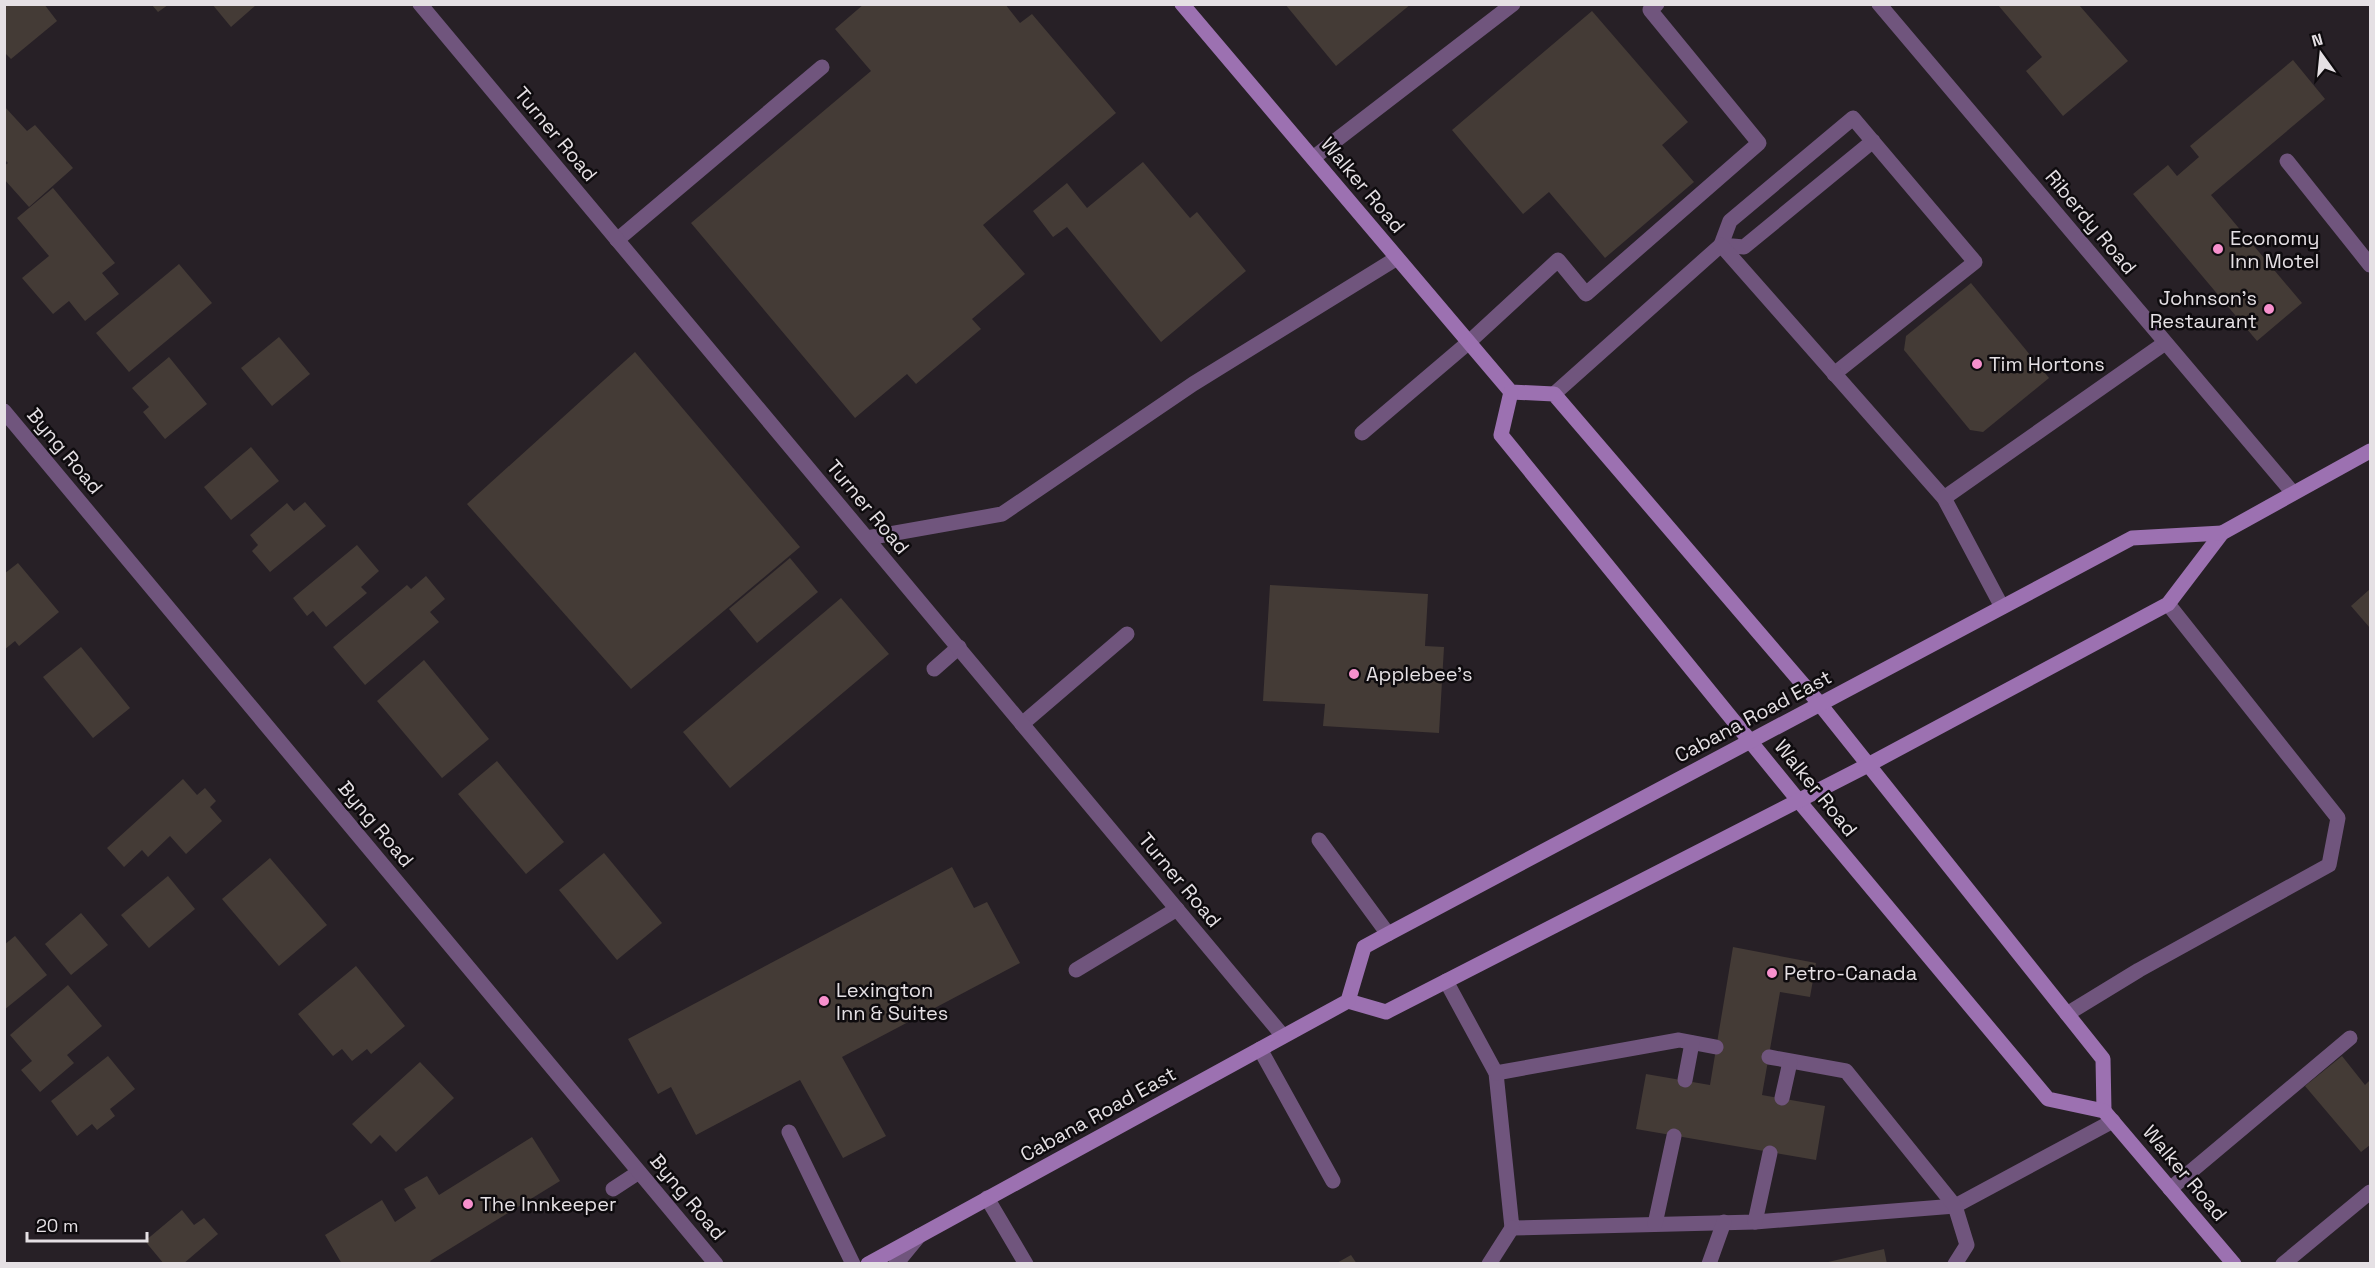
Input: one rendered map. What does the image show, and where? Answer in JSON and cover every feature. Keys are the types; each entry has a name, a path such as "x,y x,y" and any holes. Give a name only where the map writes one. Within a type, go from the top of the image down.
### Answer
{"main road":[{"name":"Walker Road","path":"1182,4 1511,392 1501,435 1798,800 2048,1099 2108,1116 2234,1263"},
{"path":"1511,392 1554,394 1819,704 2103,1059 2108,1116"},
{"name":"Cabana Road East","path":"868,1263 1348,1001 1386,1012 1868,765 2168,604 2222,533 2370,451"},
{"name":"Cabana Road East","path":"1348,1001 1364,947 1388,934 2132,538 2222,533"}],"street":[{"name":"Turner Road","path":"420,4 1283,1036"},
{"path":"1313,158 1513,4"},
{"path":"1362,433 1469,342 1558,260 1586,294 1759,143 1650,10 1657,4"},
{"name":"Riberdy Road","path":"1880,4 2293,493"},
{"path":"617,240 822,67"},
{"path":"1554,394 1720,245 1730,221 1853,118 1975,262 1834,374"},
{"path":"1720,245 1744,247 1873,141"},
{"path":"2288,161 2370,265"},
{"path":"1720,245 1944,498 2002,607"},
{"path":"867,538 1002,514 1193,384 1397,258"},
{"path":"1944,498 2165,343"},
{"name":"Byng Road","path":"4,411 716,1263"},
{"path":"2067,1014 2139,970 2329,865 2338,818 2168,604"},
{"path":"1022,724 1127,634"},
{"path":"934,669 959,647"},
{"path":"1319,840 1388,934"},
{"path":"1076,970 1178,909"},
{"path":"1446,981 1496,1073 1512,1228 1489,1263"},
{"path":"2170,1189 2350,1038"},
{"path":"1496,1073 1678,1040 1716,1047"},
{"path":"1685,1080 1692,1043"},
{"path":"1260,1048 1333,1181"},
{"path":"1769,1057 1846,1071 1955,1206 1967,1245 1955,1263"},
{"path":"1782,1098 1790,1062"},
{"path":"1512,1228 1755,1222 1955,1206 2108,1116"},
{"path":"789,1132 853,1263"},
{"path":"1655,1224 1674,1136"},
{"path":"1755,1222 1770,1153"},
{"path":"613,1189 639,1172"},
{"path":"2283,1263 2370,1192"},
{"path":"987,1198 1026,1263"},
{"path":"1709,1263 1724,1222"},
{"path":"896,1263 920,1235"}],"building":[{"path":"4,4 44,4 57,21 11,59 4,52"},
{"path":"212,4 257,4 231,27"},
{"path":"864,4 1005,4 1020,23 1032,14 1116,113 983,225 1025,274 972,319 981,329 916,384 907,374 855,418 691,223 871,71 835,29"},
{"path":"1285,4 1411,4 1336,66"},
{"path":"152,5 168,5 158,12"},
{"path":"1998,5 2079,5 2128,61 2063,116 2026,71 2042,57"},
{"path":"1592,11 1688,122 1662,145 1694,182 1605,258 1549,192 1523,214 1452,130"},
{"name":"Economy Inn Motel","path":"2293,60 2325,99 2211,195 2302,303 2257,341 2133,194 2168,165 2177,176 2199,157 2190,146"},
{"path":"4,106 27,131 35,125 73,168 29,207 4,179 4,166 8,163 4,159"},
{"path":"1143,162 1190,218 1197,212 1246,271 1161,342 1067,227 1053,237 1033,211 1067,183 1087,208"},
{"path":"53,188 115,263 102,273 119,294 85,321 69,301 53,314 22,278 49,256 17,218"},
{"path":"179,264 212,303 129,372 96,333"},
{"name":"Tim Hortons","path":"1971,283 2049,378 1983,432 1970,430 1904,350 1906,336"},
{"path":"279,337 310,374 272,406 241,368"},
{"path":"635,352 800,547 631,689 467,504"},
{"path":"169,357 207,404 165,439 143,412 149,407 132,388"},
{"path":"251,447 279,481 231,520 204,487"},
{"path":"305,502 326,526 270,572 252,551 258,545 250,535 287,503 294,511"},
{"path":"357,545 379,571 361,587 367,593 326,627 313,611 307,616 293,598"},
{"path":"790,558 818,592 757,643 729,609"},
{"path":"18,563 59,612 19,646 15,641 4,650 4,574"},
{"path":"426,576 445,599 430,612 439,622 365,685 333,647 407,585 411,589"},
{"name":"Applebee's","path":"1270,585 1428,594 1425,646 1444,647 1439,733 1323,726 1325,704 1263,701"},
{"path":"2370,589 2370,628 2351,606"},
{"path":"841,598 889,654 730,788 683,732"},
{"path":"81,647 130,708 93,738 43,677"},
{"path":"424,660 489,739 442,778 377,701"},
{"path":"497,761 564,842 526,874 458,794"},
{"path":"183,779 197,795 205,788 216,801 210,807 222,821 186,854 170,836 148,857 142,850 124,867 107,848"},
{"path":"604,853 662,923 617,960 559,890"},
{"path":"270,858 327,925 279,966 222,899"},
{"name":"Lexington Inn & Suites","path":"952,867 974,908 987,902 1020,963 842,1057 886,1136 843,1158 800,1080 696,1135 671,1087 658,1094 628,1039"},
{"path":"168,876 195,909 149,948 121,915"},
{"path":"81,913 108,945 71,975 45,944"},
{"path":"15,936 47,975 4,1010 4,945"},
{"path":"1733,947 1816,963 1810,997 1780,992 1762,1095 1825,1106 1816,1160 1636,1129 1646,1074 1710,1085"},
{"path":"356,966 405,1026 371,1054 367,1049 352,1061 342,1049 333,1056 298,1014"},
{"path":"68,985 102,1026 67,1055 74,1063 40,1092 21,1070 32,1061 10,1035"},
{"path":"108,1056 135,1089 110,1109 115,1116 97,1130 92,1124 77,1136 51,1101"},
{"path":"2342,1056 2365,1085 2370,1080 2370,1145 2361,1152 2305,1086"},
{"path":"420,1062 454,1098 396,1152 380,1135 371,1144 352,1124"},
{"name":"The Innkeeper","path":"532,1137 560,1181 430,1261 432,1264 342,1264 325,1235 382,1200 395,1222 416,1208 404,1189 427,1176 439,1195"},
{"path":"182,1210 194,1225 204,1218 218,1234 183,1264 164,1264 145,1241"},
{"path":"1884,1249 1887,1264 1824,1264 1824,1263"},
{"path":"1351,1255 1357,1264 1335,1264"}],"place":[{"name":"Economy Inn Motel","path":"2218,249"},
{"name":"Johnson's Restaurant","path":"2269,309"},
{"name":"Tim Hortons","path":"1977,364"},
{"name":"Applebee's","path":"1354,674"},
{"name":"Petro-Canada","path":"1772,973"},
{"name":"Lexington Inn & Suites","path":"824,1001"},
{"name":"The Innkeeper","path":"468,1204"}]}
